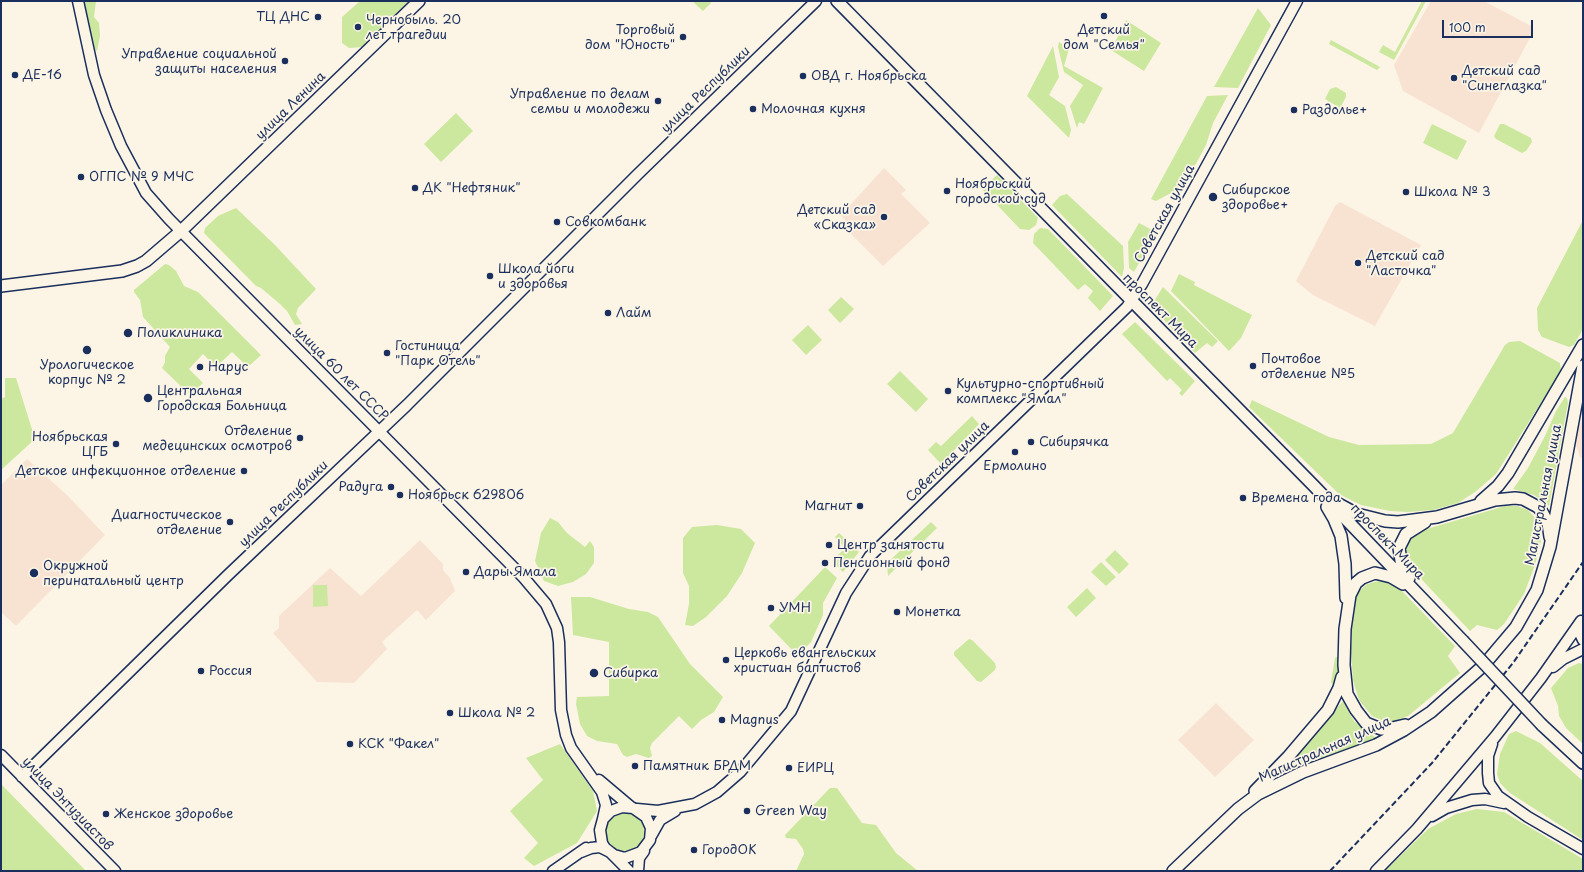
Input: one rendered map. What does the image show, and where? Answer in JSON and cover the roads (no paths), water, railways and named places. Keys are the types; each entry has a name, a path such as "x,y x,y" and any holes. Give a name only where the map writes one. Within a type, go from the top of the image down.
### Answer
{"main road":[{"name":"улица 60 лет СССР","path":"78,1 94,75 118,140 146,193 181,231 524,578 546,604 557,628 559,642 562,723 571,748 587,770"},
{"name":"улица Ленина","path":"1,286 130,269 146,261 181,231 419,1"},
{"name":"улица Республики","path":"22,777 223,580 379,431 816,1"},
{"name":"проспект Мира","path":"837,1 1046,213 1130,302 1314,486 1542,725 1583,763"},
{"name":"Советская улица","path":"684,807 709,797 724,787 740,772 791,711 846,593 870,556 1130,302 1152,266 1298,1"},
{"path":"1474,505 1490,494 1508,473 1583,345"},
{"name":"Магистральная улица","path":"1173,871 1238,809 1270,787 1303,772 1376,745 1418,720 1468,681 1516,628 1537,590 1550,547 1583,366"},
{"path":"1314,486 1344,508 1369,518 1398,522 1437,517"},
{"path":"1314,486 1334,519 1341,536 1345,564 1346,619 1344,665 1347,694 1356,710 1366,723 1377,728 1388,729 1418,720"},
{"path":"1417,593 1402,567 1400,548 1406,534 1411,529 1437,517 1474,505 1505,498 1523,499 1538,507 1545,517 1549,531 1550,547"},
{"path":"1346,619 1352,588 1368,574 1376,573 1387,575 1417,593"},
{"path":"1582,619 1579,631 1583,640"},
{"path":"1376,871 1417,829 1495,737 1542,678 1582,619"},
{"path":"1542,678 1563,659 1583,649"},
{"path":"1238,809 1288,757 1328,710 1339,688 1344,665"},
{"path":"1495,737 1488,756 1488,773 1493,790 1507,804 1583,849"},
{"name":"улица Энтузиастов","path":"1,755 114,871"},
{"path":"581,852 595,847 604,849 625,858 636,855 647,844 649,822 587,770"},
{"path":"553,871 581,852 595,840 600,830 606,811 605,799 587,770"},
{"path":"1417,829 1434,815 1459,803 1485,799 1507,804"},
{"path":"603,819 616,808 658,811 684,807"},
{"path":"638,871 639,858 653,830 660,820 684,807"},
{"path":"600,830 602,842 629,871"}],"railway":[{"path":"1330,871 1432,763 1513,663 1583,562"}],"place":[{"name":"Детский дом \"Семья\"","path":"1104,16"},
{"name":"ТЦ ДНС","path":"318,17"},
{"name":"Чернобыль. 20 лет трагедии","path":"358,27"},
{"name":"Торговый дом \"Юность\"","path":"683,37"},
{"name":"Управление социальной защиты населения","path":"285,61"},
{"name":"ДЕ-16","path":"15,75"},
{"name":"ОВД г. Ноябрьска","path":"803,76"},
{"name":"Детский сад \"Синеглазка\"","path":"1454,78"},
{"name":"Управление по делам семьи и молодежи","path":"658,101"},
{"name":"Молочная кухня","path":"753,109"},
{"name":"Раздолье+","path":"1294,110"},
{"name":"ОГПС № 9 МЧС","path":"81,177"},
{"name":"ДК \"Нефтяник\"","path":"415,188"},
{"name":"Ноябрьский городской суд","path":"947,191"},
{"name":"Школа № 3","path":"1406,192"},
{"name":"Сибирское здоровье+","path":"1213,197"},
{"name":"Детский сад «Сказка»","path":"884,217"},
{"name":"Совкомбанк","path":"557,222"},
{"name":"Детский сад \"Ласточка\"","path":"1358,263"},
{"name":"Школа йоги и здоровья","path":"490,276"},
{"name":"Лайм","path":"608,313"},
{"name":"Поликлиника","path":"128,333"},
{"name":"Урологическое корпус № 2","path":"87,350"},
{"name":"Гостиница \"Парк Отель\"","path":"387,353"},
{"name":"Почтовое отделение №5","path":"1253,366"},
{"name":"Нарус","path":"200,367"},
{"name":"Культурно-спортивный комплекс \"Ямал\"","path":"948,391"},
{"name":"Центральная Городская Больница","path":"148,398"},
{"name":"Отделение медецинских осмотров","path":"300,438"},
{"name":"Сибирячка","path":"1031,442"},
{"name":"Ноябрьская ЦГБ","path":"116,444"},
{"name":"Ермолино","path":"1015,452"},
{"name":"Детское инфекционное отделение","path":"244,471"},
{"name":"Радуга","path":"391,487"},
{"name":"Ноябрьск 629806","path":"400,495"},
{"name":"Времена года","path":"1243,498"},
{"name":"Магнит","path":"860,506"},
{"name":"Диагностическое отделение","path":"230,522"},
{"name":"Центр занятости","path":"829,545"},
{"name":"Пенсионный фонд","path":"825,563"},
{"name":"Дары Ямала","path":"466,572"},
{"name":"Окружной перинатальный центр","path":"34,573"},
{"name":"УМН","path":"771,608"},
{"name":"Монетка","path":"897,612"},
{"name":"Церковь евангельских христиан баптистов","path":"726,660"},
{"name":"Россия","path":"201,671"},
{"name":"Сибирка","path":"594,673"},
{"name":"Школа № 2","path":"450,713"},
{"name":"Magnus","path":"722,720"},
{"name":"КСК \"Факел\"","path":"350,744"},
{"name":"Памятник БРДМ","path":"635,766"},
{"name":"ЕИРЦ","path":"789,768"},
{"name":"Green Way","path":"747,811"},
{"name":"Женское здоровье","path":"106,814"},
{"name":"ГородОК","path":"694,850"}]}
